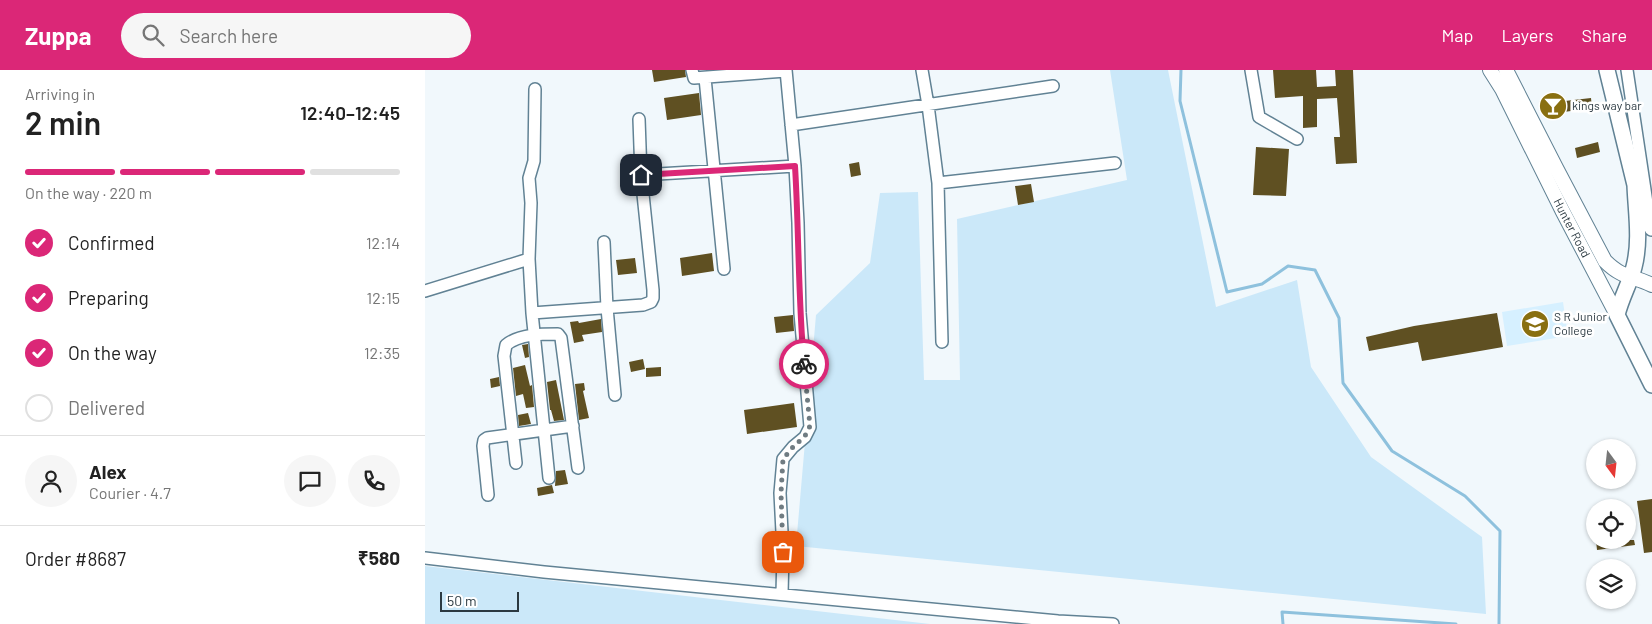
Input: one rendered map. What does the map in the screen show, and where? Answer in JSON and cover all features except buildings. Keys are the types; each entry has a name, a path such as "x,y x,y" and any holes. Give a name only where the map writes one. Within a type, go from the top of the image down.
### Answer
{"main road":[{"path":"1607,70 1635,185 1650,221"},
{"path":"1617,315 1631,278 1637,247 1635,185"},
{"name":"Hunter Road","path":"1617,315 1651,381"}],"street":[{"path":"692,70 694,78 786,71 795,166 800,313 810,426 805,436 783,459 781,493 782,594"},
{"path":"922,70 938,183 942,342"},
{"path":"1251,70 1259,117 1297,140"},
{"name":"Hunter Road","path":"1490,70 1617,315"},
{"name":"Hunter Road","path":"1506,70 1605,261 1624,276 1652,285"},
{"path":"1627,70 1650,221"},
{"path":"705,78 724,269"},
{"path":"791,125 1053,86"},
{"path":"535,89 534,161 529,178 531,203 529,259 532,314 549,478"},
{"path":"532,314 643,305 651,302 653,298 641,175 639,119"},
{"path":"938,183 1115,163"},
{"path":"641,175 795,166"},
{"path":"603,242 615,395"},
{"path":"425,290 529,259"},
{"path":"516,463 504,356 506,345 511,341 534,335 556,334 560,336 578,468"},
{"path":"488,495 484,440 487,438 573,426"},
{"path":"425,558 544,572 1057,621 1113,624"}],"shaded area":[{"path":"1110,70 1168,70 1216,307 1297,280 1311,367 1371,457 1482,537 1486,614 796,546 816,315 870,263 880,193 918,192 924,380 960,380 957,219 1127,180"},
{"name":"S R Junior College","path":"1563,302 1568,336 1507,346 1502,312"},
{"path":"425,566 930,624 425,624"}],"waterway":[{"path":"1181,70 1180,101 1227,292 1262,284 1288,266 1315,270 1339,318 1343,383 1392,451 1465,496 1500,531 1499,624"},
{"path":"1283,624 1282,612 1456,624"}],"way so far":[{"path":"783,552 781,493 783,459 805,436 810,426 804,364"}],"place":[{"name":"kings way bar","path":"1553,106"},
{"name":"S R Junior College","path":"1535,324"}],"route":[{"path":"641,175 795,166 800,313 804,364"}]}
